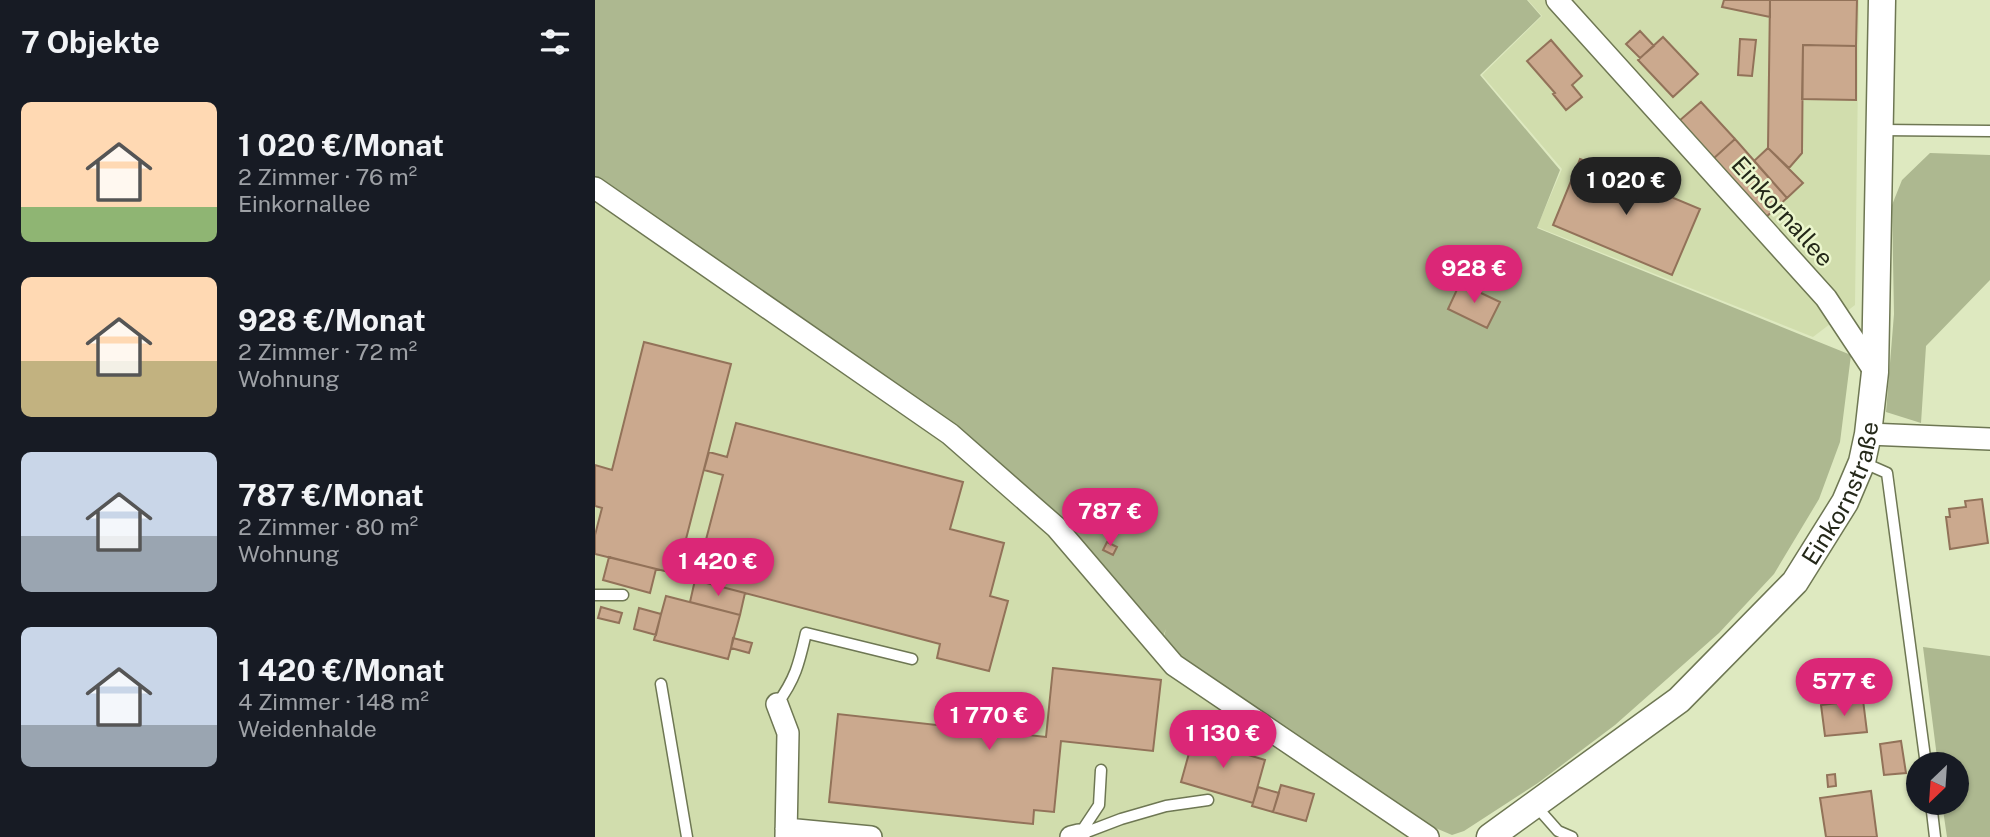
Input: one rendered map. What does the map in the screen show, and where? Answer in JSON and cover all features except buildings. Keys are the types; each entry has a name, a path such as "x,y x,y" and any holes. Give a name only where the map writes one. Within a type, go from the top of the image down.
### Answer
{"street":[{"name":"Einkornallee","path":"1557,0 1825,298 1875,372"},
{"name":"Einkornstraße","path":"1490,837 1679,700 1794,582 1846,502 1862,462 1875,372 1882,0"},
{"path":"595,188 950,434 1056,527 1174,665 1428,837"},
{"path":"1868,434 1990,439"},
{"path":"777,704 788,733 786,833 871,837"}],"lane":[{"path":"1880,130 1990,131"},
{"path":"1862,462 1887,473 1924,752"},
{"path":"595,595 623,595"},
{"path":"777,704 798,670 806,633 912,659"},
{"path":"661,684 687,837"},
{"path":"1075,836 1098,805 1101,770"},
{"path":"1075,836 1166,806 1208,800"},
{"path":"1535,805 1559,831 1572,837"},
{"path":"1933,816 1935,837"}],"shaded area":[{"path":"595,0 1527,0 1541,16 1480,75 1560,170 1537,228 1851,355 1840,442 1819,499 1774,574 1719,633 1615,725 1538,783 1464,831 1452,835 1426,824 1218,687 1162,643 1166,629 1160,644 1061,518 595,180"},
{"path":"1528,0 1859,0 1855,305 1813,337 1537,227 1562,169 1482,75 1542,16"},
{"path":"1930,153 1990,155 1990,280 1926,346 1921,423 1886,412 1894,314 1892,205 1902,180"},
{"path":"595,186 987,467 1174,665 1416,837 595,837"},
{"path":"1923,647 1990,656 1990,837 1947,837 1944,816 1969,816 1969,752 1936,752"}]}
